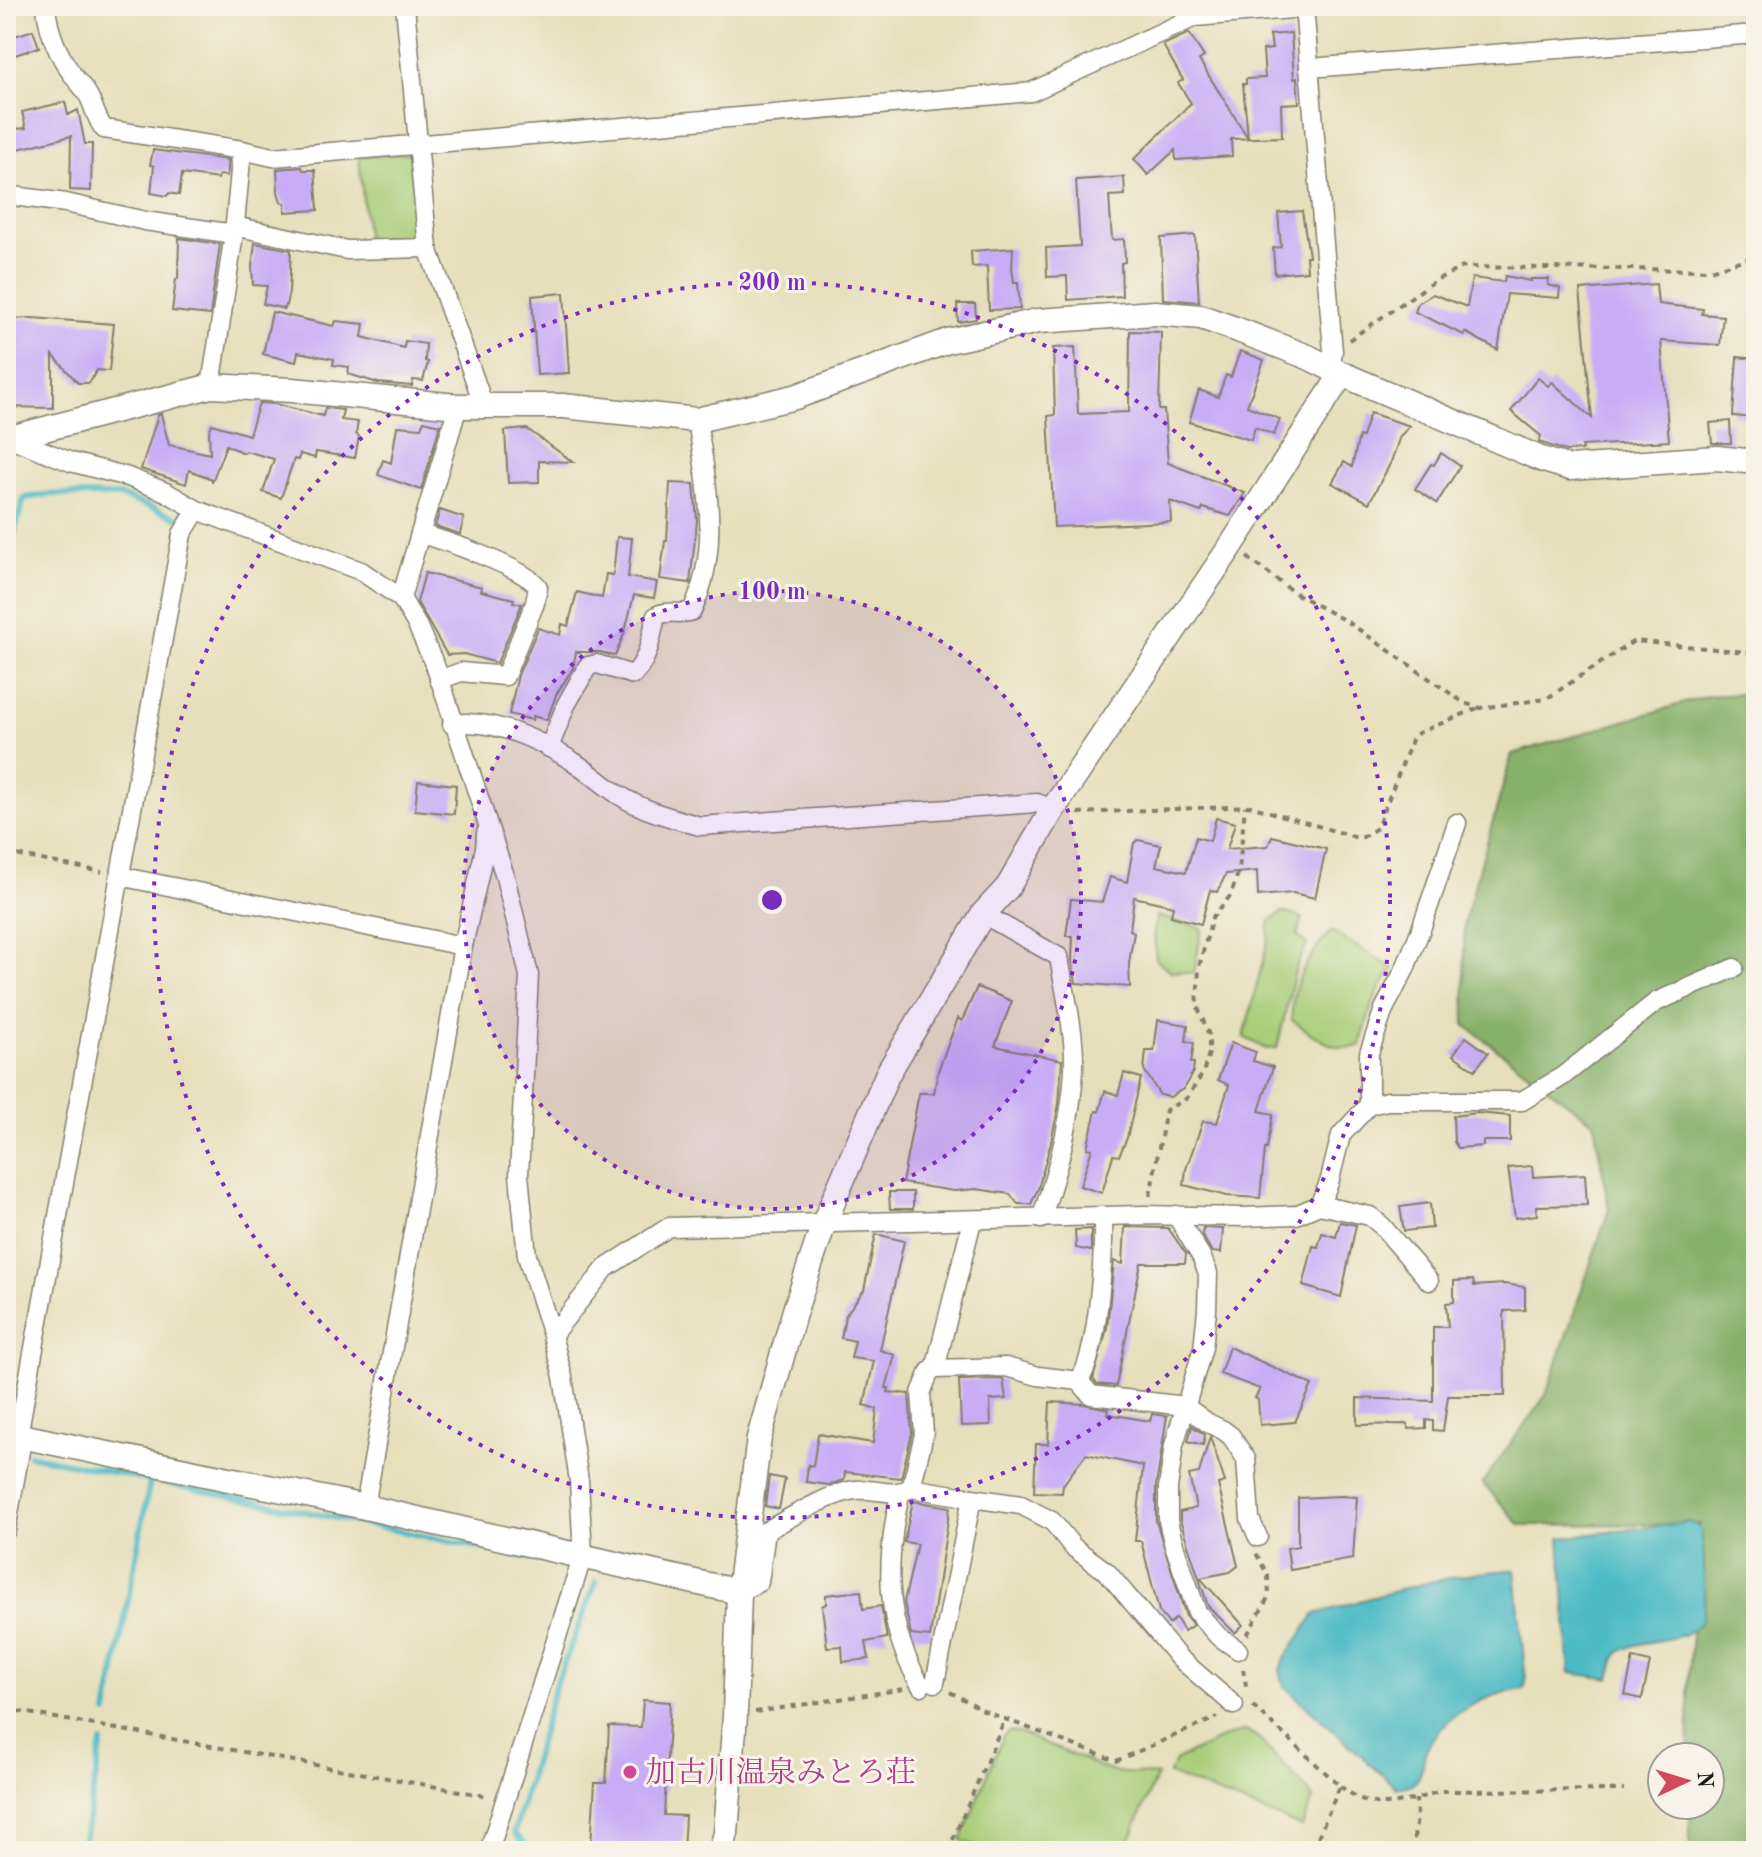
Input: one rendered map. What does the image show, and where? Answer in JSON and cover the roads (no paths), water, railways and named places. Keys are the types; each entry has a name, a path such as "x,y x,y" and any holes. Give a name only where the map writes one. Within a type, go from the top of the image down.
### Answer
{"street":[{"path":"46,6 56,45 73,76 90,97 104,129 273,157 417,142 1031,92 1195,17 1304,7 1335,364 1231,546 1053,809 1008,887 983,914 888,1073 824,1223 795,1310 759,1438 739,1592 735,1715 726,1833 721,1851"},
{"path":"405,6 428,248 484,406"},
{"path":"1309,68 1756,34"},
{"path":"211,386 234,230 242,150"},
{"path":"6,195 66,203 145,221 234,230 347,250 428,248"},
{"path":"8,438 211,386 292,390 458,406 563,406 697,420 795,397 948,341 1038,321 1155,313 1201,317 1335,364 1541,459 1570,468 1717,458 1756,462"},
{"path":"401,598 458,406"},
{"path":"549,748 566,705 588,666 597,664 633,675 641,668 649,649 656,616 692,611 698,598 712,528 697,420"},
{"path":"8,438 71,462 128,477 166,492 197,510 361,571 401,598 417,625 439,680 504,873 529,975 519,1175 527,1256 563,1377 579,1481 583,1555 489,1851"},
{"path":"12,1435 182,534 197,510"},
{"path":"420,534 484,557 529,579 538,587 535,603 505,676 461,672 439,680"},
{"path":"452,724 470,721 498,727 575,762 620,795 660,815 700,826 1037,803 1053,809"},
{"path":"1369,1105 1369,1053 1384,1009 1421,929 1457,823"},
{"path":"365,1507 463,946 485,848 486,825"},
{"path":"119,876 463,946"},
{"path":"983,914 1059,957 1074,1070 1060,1163 1041,1219"},
{"path":"1319,1205 1329,1183 1341,1135 1369,1105 1388,1101 1522,1101 1563,1076 1656,1002 1734,968"},
{"path":"552,1335 606,1268 669,1227 1143,1215 1243,1217 1296,1215 1319,1205 1370,1216 1429,1281"},
{"path":"1176,1215 1208,1273 1203,1348 1174,1445 1168,1488 1168,1521 1197,1612 1218,1636 1238,1650"},
{"path":"1079,1381 1087,1364 1104,1265 1103,1216"},
{"path":"935,1369 972,1221"},
{"path":"972,1498 928,1685 899,1643 890,1586 891,1536 924,1434 921,1393 930,1371 1006,1367 1038,1376 1079,1381 1091,1395 1185,1406 1231,1436 1246,1459 1250,1519 1258,1537"},
{"path":"12,1435 365,1507 739,1592 759,1582 766,1531 846,1492 906,1491 1021,1505 1052,1521 1073,1547 1107,1572 1179,1658 1234,1705"},
{"path":"6,1530 21,1446 12,1435"}],"water":[{"path":"1689,1522 1699,1526 1704,1553 1704,1610 1696,1628 1675,1637 1625,1649 1615,1657 1610,1679 1570,1673 1560,1538"},
{"path":"1515,1570 1526,1682 1524,1689 1481,1701 1444,1725 1425,1752 1420,1775 1411,1784 1397,1788 1284,1686 1280,1670 1283,1661 1315,1614 1438,1580"}],"waterway":[{"path":"6,562 24,498 52,494 121,496 178,518 186,512"},
{"path":"29,1455 555,1563"},
{"path":"107,1713 150,1481"},
{"path":"533,1851 514,1833 555,1686 596,1582"},
{"path":"82,1851 102,1743"}],"place":[{"name":"加古川温泉みとろ荘","path":"630,1772"}]}
